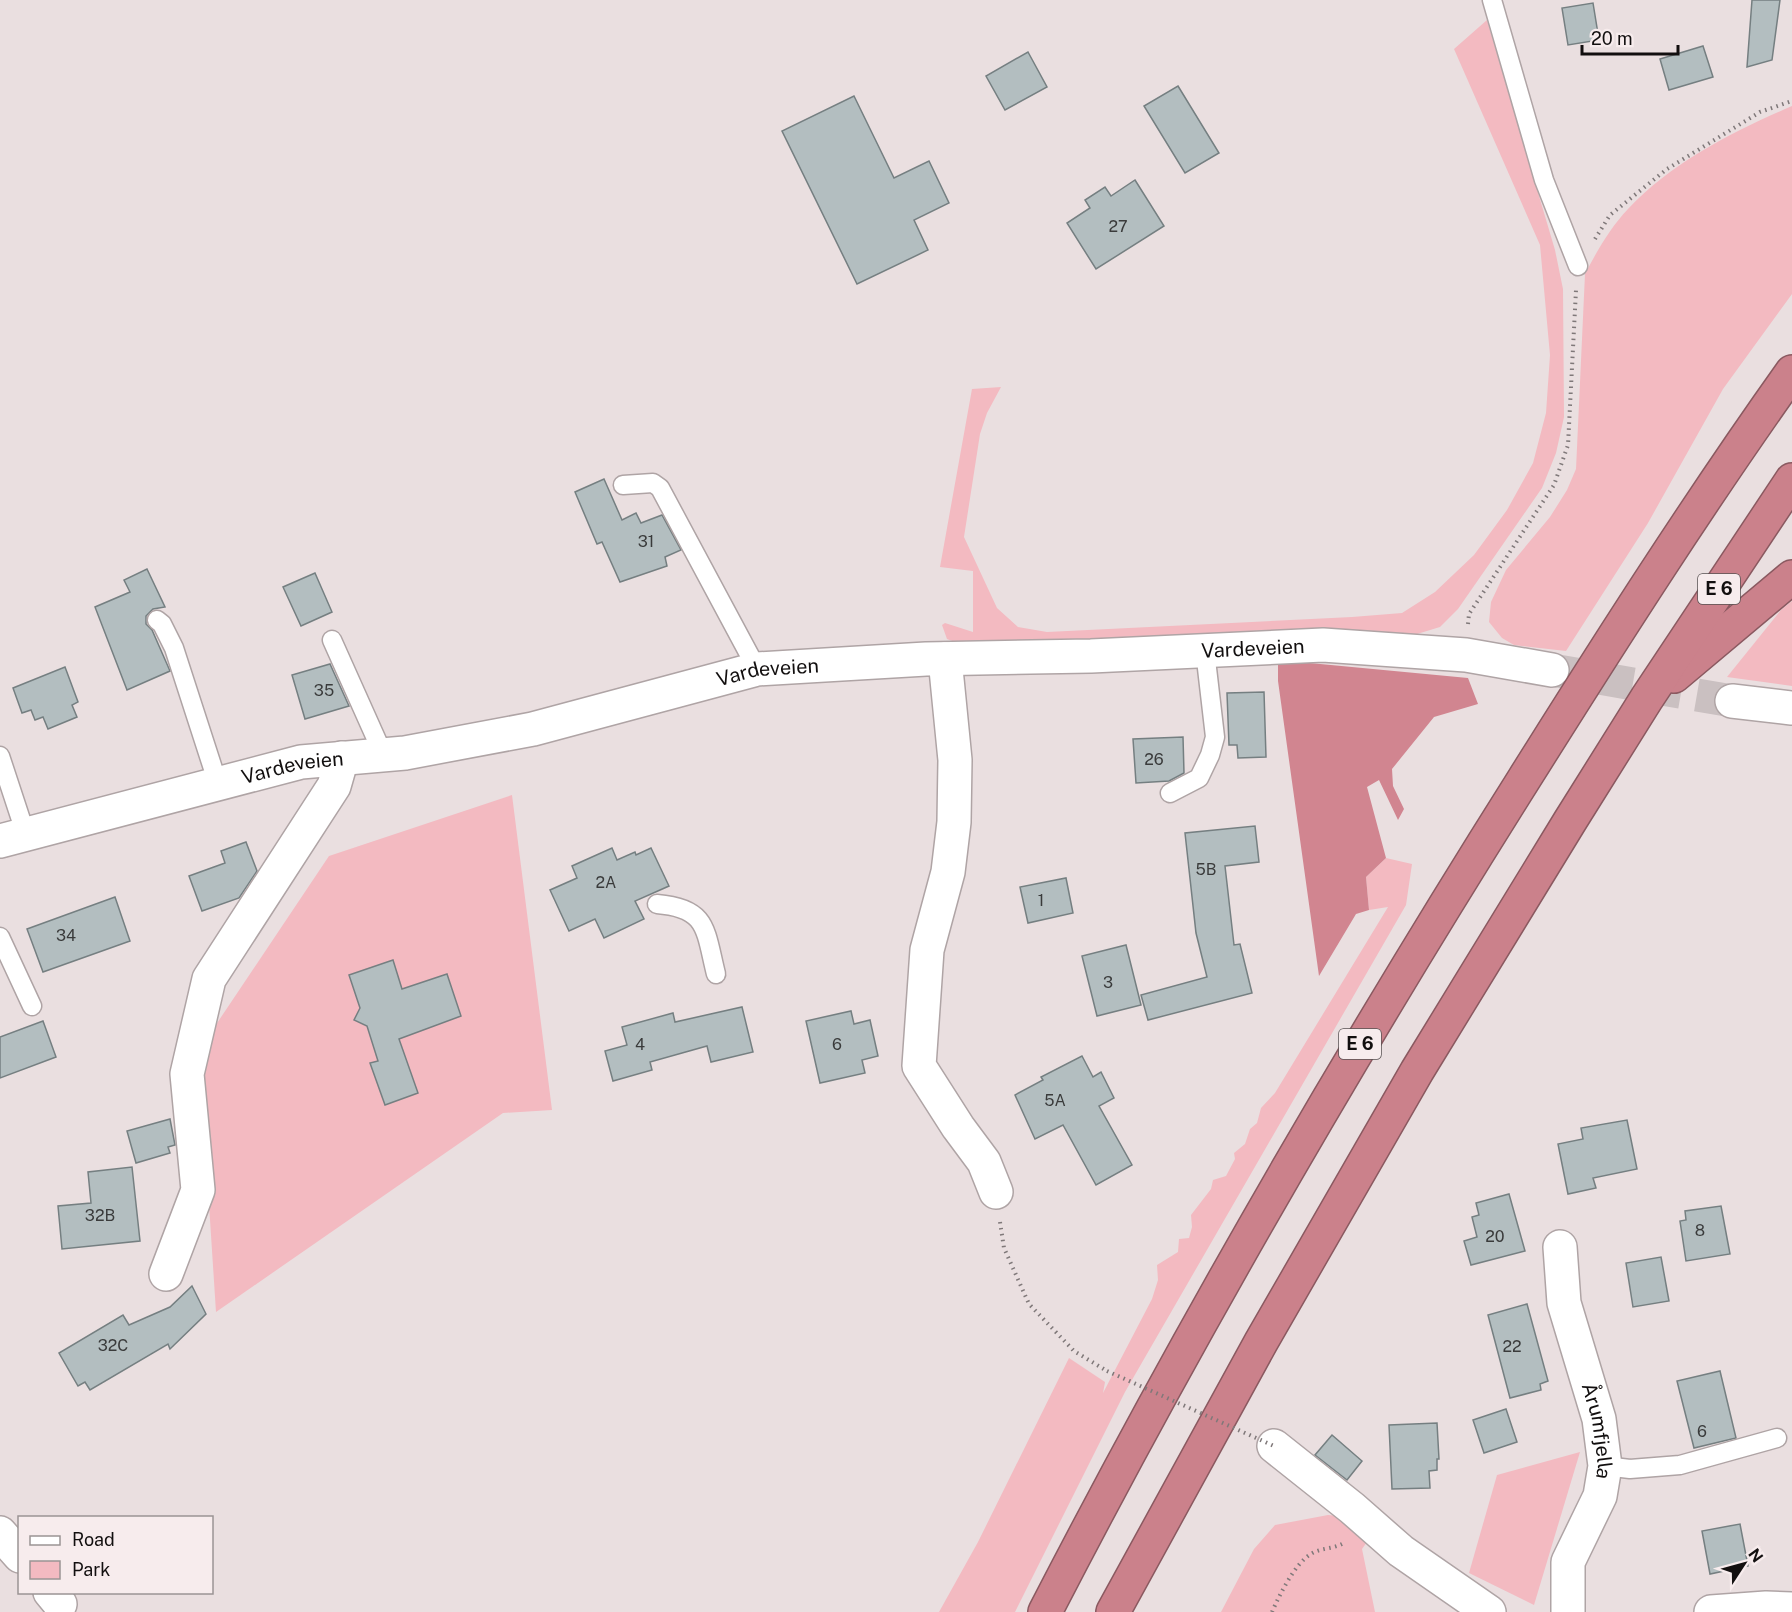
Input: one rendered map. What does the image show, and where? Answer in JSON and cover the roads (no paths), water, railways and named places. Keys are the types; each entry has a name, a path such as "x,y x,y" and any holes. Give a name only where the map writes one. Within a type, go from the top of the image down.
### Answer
{"highway":[{"name":"E 6","path":"1046,1612 1205,1315 1364,1038 1574,698 1792,372"},
{"name":"E 6","path":"1113,1612 1336,1208 1647,698 1792,480"},
{"name":"E 6","path":"1647,698 1792,577"}],"street":[{"name":"Vardeveien","path":"13,838 301,762 405,753 533,729 757,669 945,659 1323,645 1466,655 1552,670"},
{"path":"945,659 955,759 954,822 948,872 927,950 919,1066 957,1126 984,1162 996,1192"},
{"path":"1732,701 1792,708"},
{"path":"166,1274 198,1190 187,1074 209,979 334,786 342,758"},
{"name":"Årumfjella","path":"1560,1246 1564,1303 1599,1419 1605,1466 1600,1496 1568,1562 1568,1612"},
{"path":"1274,1446 1352,1508 1401,1551 1489,1612"},
{"path":"0,1533 18,1554"},
{"path":"1711,1612 1767,1608 1792,1609"}],"lane":[{"path":"1492,0 1544,180 1578,267"},
{"path":"623,485 653,483 660,488 757,669"},
{"path":"157,620 162,624 174,648 218,784"},
{"path":"332,640 383,754"},
{"path":"1170,793 1199,778 1210,755 1215,737 1205,651"},
{"path":"0,756 13,838"},
{"path":"657,904 678,906 699,918 716,974"},
{"path":"0,937 32,1006"},
{"path":"1605,1466 1630,1469 1680,1465 1777,1438"}],"tunnel":[{"path":"1552,670 1732,701"}]}
